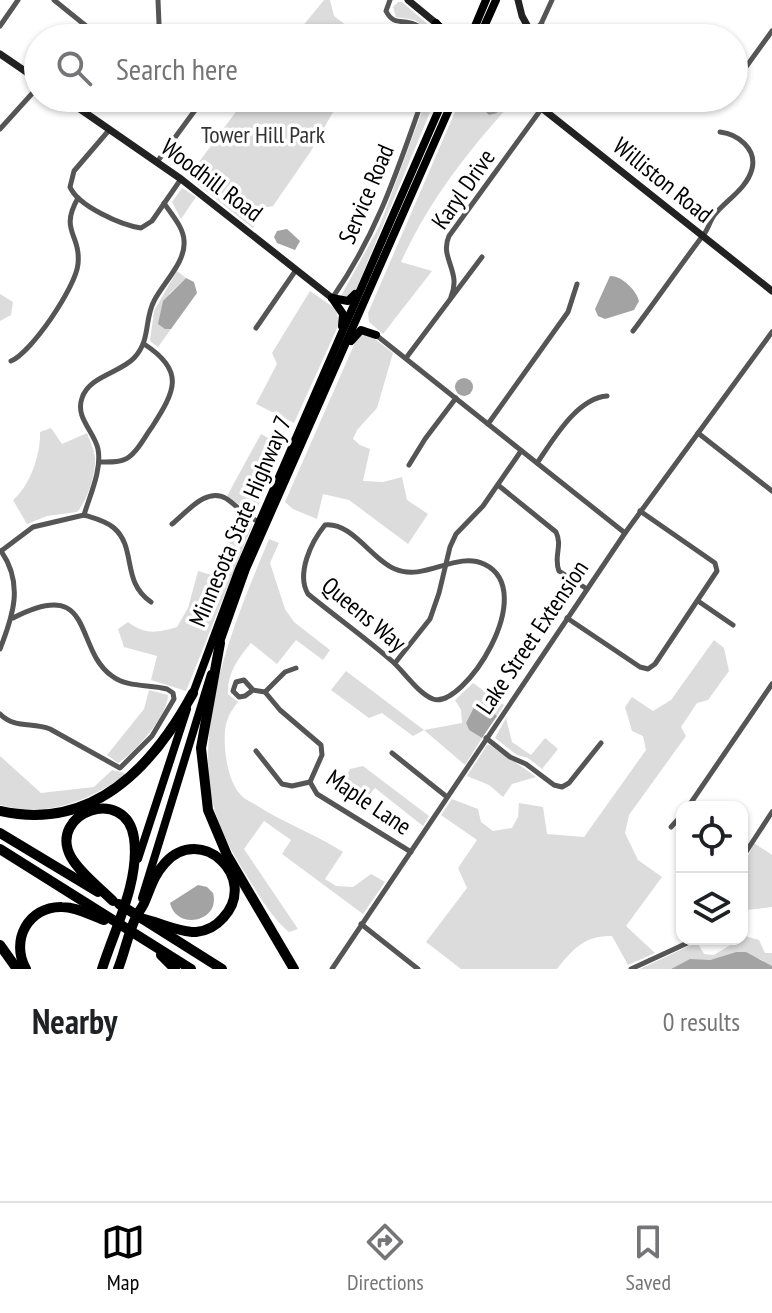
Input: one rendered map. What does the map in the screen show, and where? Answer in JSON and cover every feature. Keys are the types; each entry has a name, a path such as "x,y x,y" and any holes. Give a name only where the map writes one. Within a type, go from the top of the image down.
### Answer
{"highway":[{"path":"220,643 201,748 208,810 227,855 294,969"},
{"path":"0,811 27,815 53,814 78,808 107,794 157,751 193,693"},
{"path":"113,901 72,859 67,848 67,837 77,817 87,811 107,808 127,821 133,835 133,875"},
{"path":"0,833 222,969"},
{"path":"0,849 191,969"},
{"path":"119,969 153,879 172,856 188,850 202,850 217,857 229,869 235,886 234,898 229,911 207,929 187,932 139,918"},
{"name":"Minnesota State Highway 7","path":"102,969 133,875"},
{"path":"26,969 21,958 20,939 29,920 46,909 72,907 124,928"},
{"path":"149,943 175,969"},
{"path":"0,945 17,969"},
{"path":"92,969 109,946"}],"main road":[{"path":"476,24 486,0"},
{"path":"485,24 496,0"},
{"name":"Minnesota State Highway 7","path":"142,903 220,643 246,569 437,112"},
{"name":"Minnesota State Highway 7","path":"133,875 229,595 448,112"},
{"path":"332,298 342,301 352,299 366,276"},
{"path":"332,298 343,314 341,343"},
{"path":"364,301 365,320 376,335"},
{"path":"341,343 361,330 376,335"}],"street":[{"path":"0,26 18,0"},
{"path":"54,0 81,24"},
{"path":"158,0 161,15 158,24"},
{"path":"390,0 386,11 390,18 410,24"},
{"path":"408,0 436,23"},
{"path":"518,0 527,24"},
{"path":"541,24 552,0"},
{"path":"748,64 772,31"},
{"path":"0,54 24,70"},
{"path":"0,129 24,102"},
{"name":"Woodhill Road","path":"85,112 181,179 332,298"},
{"path":"157,162 194,112"},
{"name":"Service Road","path":"332,298 359,259 382,212 418,112"},
{"name":"Karyl Drive","path":"451,297 455,283 445,248 449,236 539,112"},
{"name":"Williston Road","path":"547,112 772,291"},
{"path":"110,129 71,175 70,187 78,198 116,222 141,228 149,225 181,179"},
{"path":"633,331 717,212 747,179 752,166 747,146 731,133 720,132"},
{"path":"11,361 28,349 74,279 79,260 69,217 78,198"},
{"path":"84,515 99,462 96,442 81,414 81,400 88,387 131,361 144,344 152,305 184,250 183,235 164,203"},
{"path":"406,358 482,257"},
{"path":"256,328 296,270"},
{"path":"488,424 568,312 577,284"},
{"name":"Lake Street Extension","path":"332,969 640,511 772,332"},
{"path":"376,335 625,533"},
{"path":"99,462 122,460 133,453 171,395 171,369 163,357 144,344"},
{"path":"537,463 572,415 599,397 607,396"},
{"path":"409,465 456,398"},
{"path":"698,433 772,491"},
{"path":"395,663 430,619 456,534 479,510 521,451"},
{"path":"498,485 556,532 560,542 556,561 559,571 587,589"},
{"path":"172,524 203,499 215,495 260,522"},
{"path":"567,618 640,667 648,669 655,664 698,601 717,571 715,563 640,511"},
{"path":"0,649 13,618 12,582 8,565 0,551 33,527 84,515 110,525 120,535 136,588 151,602"},
{"name":"Queens Way","path":"325,525 339,527 399,571 413,572 446,566 482,563 498,576 506,597 491,647 477,669 454,694 444,700 430,697 395,663 306,591 302,579 303,568 325,525"},
{"path":"698,601 733,625"},
{"path":"0,714 15,724 50,729 120,768 152,736 173,703 173,693 159,687 124,683 109,674 98,659 80,620 68,610 42,605 13,618"},
{"path":"265,692 285,672 296,668"},
{"path":"692,801 772,684"},
{"path":"253,690 265,692 280,710 321,745 322,755 310,782 292,786 282,784 256,751"},
{"path":"486,738 510,757 562,787 569,783 601,743"},
{"path":"392,753 447,797"},
{"name":"Maple Lane","path":"310,782 317,794 411,852"},
{"path":"748,849 772,812"},
{"path":"671,827 676,822"},
{"path":"361,924 418,969"},
{"path":"631,969 683,945"}],"green space":[{"path":"324,0 330,0 334,16 344,24 304,24"},
{"path":"402,2 428,24 396,17 393,7"},
{"name":"Tower Hill Park","path":"236,112 333,112 311,151 273,206 264,208 253,228 188,177"},
{"path":"422,112 430,112 355,292 346,298 341,296 380,225"},
{"path":"455,112 504,112 466,156 438,196 401,262 432,271 383,334 369,322 368,313"},
{"path":"182,188 196,197 181,219 172,202"},
{"path":"177,271 186,278 169,294 168,329 171,329 158,347 150,341 154,311"},
{"path":"310,291 336,309 339,324 294,423 256,404 277,364 272,353"},
{"path":"0,294 13,302 11,315 0,321"},
{"path":"368,334 393,353 377,408 353,439 370,449 363,481 383,482 402,477 407,500 428,514 408,544 349,500 323,494 317,519 293,509 285,502 357,338"},
{"path":"51,428 62,444 87,433 95,458 92,479 77,512 47,516 27,524 13,500 25,487 33,469 40,432"},
{"path":"261,434 284,447 257,509 251,513 227,496"},
{"path":"240,517 252,526 186,691 151,680 157,656 124,647 118,629 128,622 151,632 177,627 188,608 198,571 215,576"},
{"path":"269,539 279,543 270,563 285,609 294,622 330,650 323,660 296,640 277,664 251,643 246,649 234,667 228,687 228,694 238,702 230,713 225,729 231,778 246,799 343,852 325,879 336,886 353,887 371,874 385,882 363,914 282,854 291,840 264,821 244,849 298,929 289,932 265,905 223,833 212,800 208,757 215,693 223,661"},
{"path":"714,640 724,648 729,671 708,700 697,703 681,727 686,736 629,815 625,833 638,860 662,877 626,926 655,953 628,965 612,936 603,936 580,945 557,969 461,969 426,942 467,888 458,868 477,840 441,815 452,799 478,809 481,822 493,831 512,828 518,817 519,803 543,807 547,834 584,837 646,750 643,736 632,731 625,707 632,697 653,711 671,700"},
{"path":"346,671 424,730 413,736 382,713 369,718 331,690"},
{"path":"473,683 504,705 497,716 485,703 475,705 466,723 469,730 482,738 465,765 424,730 462,723 461,710 455,700"},
{"path":"149,690 168,695 163,713 141,742 118,763 107,755 144,709"},
{"path":"506,718 512,742 531,755 545,738 558,749 542,769 495,738"},
{"path":"487,745 536,777 512,784 503,797 489,785 467,776"},
{"path":"0,756 41,793 94,787 112,770 125,773 95,793 65,805 17,809 0,805"},
{"path":"363,766 429,816 423,826 375,788 368,796 359,793 345,781 350,769"},
{"path":"754,843 772,855 772,907 748,910 748,856"},
{"path":"748,937 759,940 765,953 772,953 772,966 736,952 710,960 690,960 671,969 640,969 691,945 699,945 704,954 714,955 730,945 748,945"}],"shaded area":[{"path":"287,229 300,241 295,250 277,243 274,237 277,231"},
{"path":"610,276 628,284 639,301 634,310 605,319 598,316 595,309"},
{"path":"186,278 194,282 197,293 171,329 165,329 158,324 163,301"},
{"path":"464,378 473,387 464,396 455,387"},
{"path":"482,702 497,716 482,738 469,730 466,723 475,705"},
{"path":"198,885 207,887 213,893 214,903 210,911 197,919 180,917 170,903"},
{"path":"746,952 772,966 772,969 671,969 690,959 710,960"}]}
